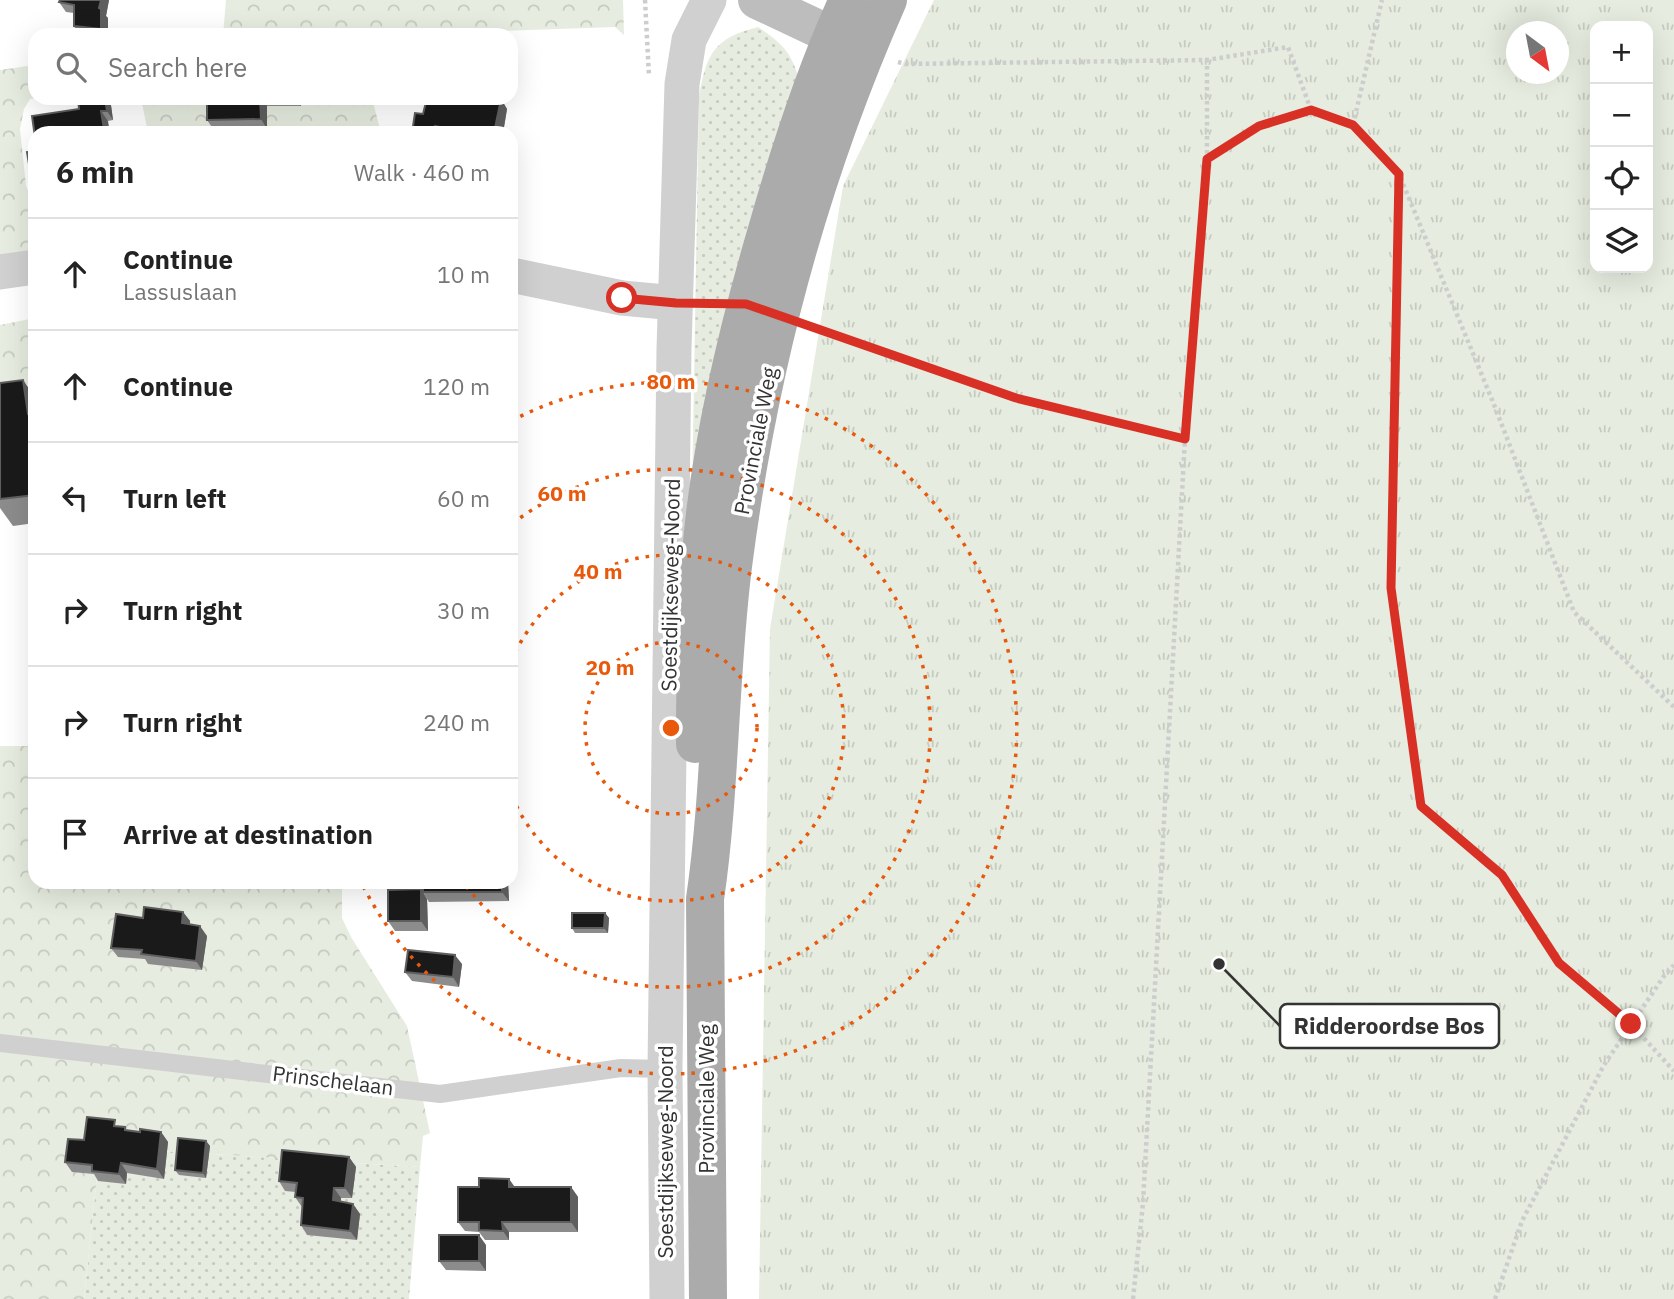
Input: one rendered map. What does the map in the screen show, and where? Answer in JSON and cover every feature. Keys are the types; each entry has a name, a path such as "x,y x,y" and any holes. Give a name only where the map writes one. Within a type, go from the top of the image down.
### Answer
{"main road":[{"path":"757,0 848,44"},
{"name":"Provinciale Weg","path":"705,900 714,836 733,568 752,443 781,314 824,160 848,44 848,0"},
{"name":"Provinciale Weg","path":"708,1299 705,900 695,835 695,708 701,553 714,451 746,304 790,150 848,44 888,0"}],"street":[{"name":"Soestdijkseweg-Noord","path":"667,1299 665,1069 676,303 682,84 689,40 709,0"},
{"path":"0,272 28,268"},
{"path":"518,276 622,298 676,303"}],"lane":[{"name":"Prinschelaan","path":"0,1043 440,1094 621,1068 665,1069"}],"path":[{"path":"645,0 649,84"},
{"path":"1353,125 1382,0"},
{"path":"905,64 1207,60 1288,47 1311,110"},
{"path":"1133,1299 1144,1189 1185,439 1207,159 1207,60"},
{"path":"1207,159 1259,126 1311,110 1353,125 1399,174 1493,402 1574,612 1674,707"},
{"path":"1399,174 1391,588 1421,806 1502,875 1559,963 1631,1024 1674,1071"},
{"path":"781,314 1016,398 1185,439"},
{"path":"1496,1299 1522,1221 1604,1065 1664,975 1674,965"}],"green space":[{"path":"226,0 623,0 624,35 615,27 518,30 518,28 224,28"},
{"path":"934,0 1674,0 1674,1299 759,1299 770,629 843,186"},
{"path":"758,27 784,49 793,62 799,79 690,609 699,97 705,69 715,50 731,37"},
{"path":"28,66 28,102 20,129 28,191 28,277 0,282 0,70"},
{"path":"142,105 374,105 379,126 147,126"},
{"path":"28,319 28,384 0,390 0,325"},
{"path":"0,746 28,746 28,889 342,889 342,918 351,937 407,1026 430,1133 423,1136 420,1167 100,1147 84,1299 0,1299"},
{"path":"100,1147 420,1167 409,1299 84,1299"}],"building":[{"path":"101,0 101,28 74,26 74,5 59,2"},
{"path":"79,105 106,105 107,111 101,111 104,126 33,126 32,116 79,109"},
{"path":"207,105 260,105 261,119 207,120"},
{"path":"425,105 500,105 495,126 413,126 415,113 423,114"},
{"path":"23,380 28,414 28,496 0,499 0,383"},
{"path":"421,889 421,921 388,921 388,890"},
{"path":"423,889 502,889 502,892 423,892"},
{"path":"144,907 183,912 182,923 200,926 196,961 141,954 142,950 111,948 116,914 143,918"},
{"path":"572,913 605,913 604,928 572,928"},
{"path":"408,950 455,955 453,977 405,972"},
{"path":"87,1117 115,1120 114,1126 125,1127 125,1130 161,1132 157,1169 121,1163 119,1174 92,1171 92,1165 65,1162 68,1139 84,1140"},
{"path":"178,1138 206,1141 203,1173 175,1170"},
{"path":"282,1150 349,1157 345,1188 334,1188 333,1200 353,1204 350,1231 301,1225 303,1198 295,1197 297,1183 279,1181"},
{"path":"479,1178 509,1179 509,1187 571,1187 571,1222 502,1222 503,1231 479,1230 479,1222 458,1222 458,1187 479,1187"},
{"path":"439,1235 479,1235 479,1261 439,1261"}],"place":[{"name":"Ridderoordse Bos","path":"1219,964"}],"route":[{"path":"622,298 676,303 746,304 1016,398 1185,439 1207,159 1259,126 1311,110 1353,125 1399,174 1391,588 1421,806 1502,875 1559,963 1631,1024"}]}
